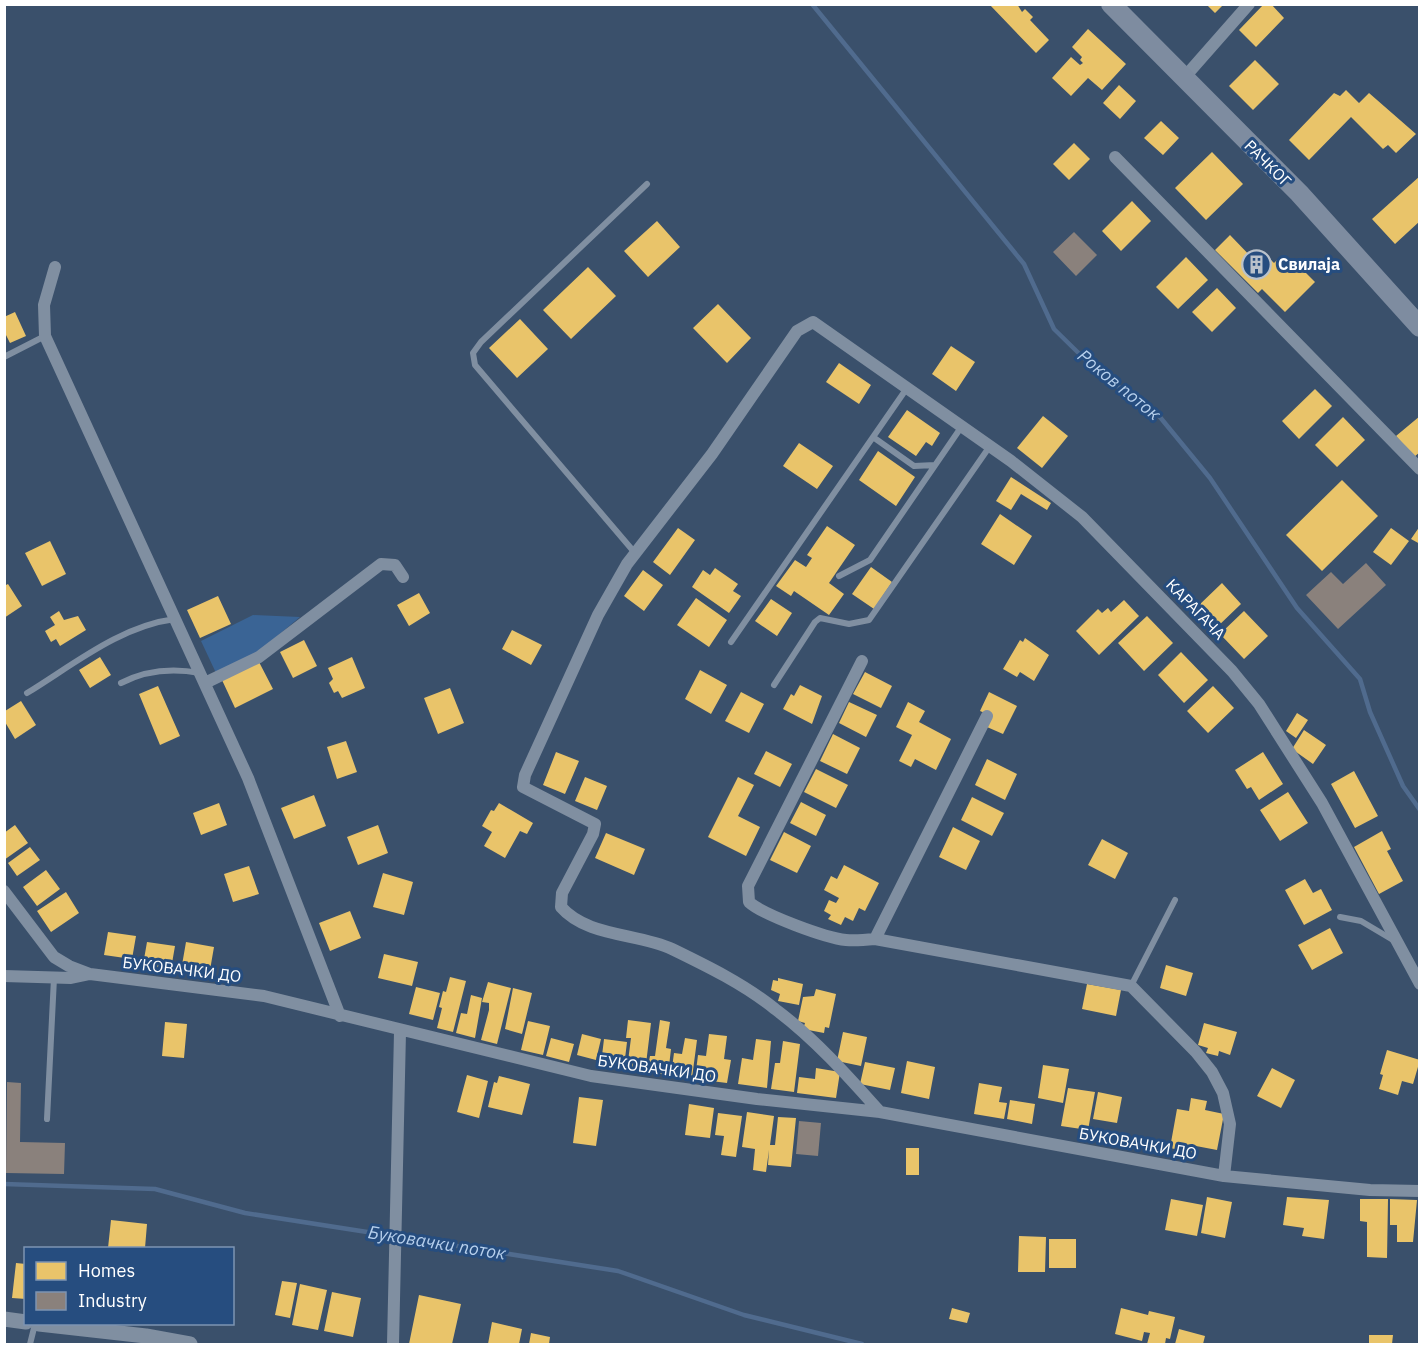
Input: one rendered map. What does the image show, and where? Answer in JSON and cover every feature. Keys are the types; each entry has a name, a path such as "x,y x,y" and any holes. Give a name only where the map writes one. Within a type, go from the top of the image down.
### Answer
{"main road":[{"name":"РАЧКОГ","path":"1112,4 1183,79 1299,193 1417,317"}],"street":[{"path":"1183,79 1249,4"},
{"path":"1115,158 1419,469"},
{"path":"55,267 44,305 45,336 248,778 339,1016"},
{"name":"КАРАГАЧА","path":"636,553 712,454 797,331 813,322 990,446 1082,518 1232,670 1259,704 1322,803 1419,984"},
{"path":"636,553 598,615 523,782 527,790 594,824 593,834 562,893 561,907 577,920 669,948 748,990 776,1009 880,1112"},
{"path":"203,678 259,657 381,564 395,565 403,577"},
{"path":"862,661 748,886 747,896 757,910 845,940 875,939 1131,986 1196,1052 1212,1072 1223,1093 1230,1124 1224,1176"},
{"path":"875,939 987,716"},
{"path":"4,891 54,957 90,974"},
{"path":"4,976 54,978 90,974"},
{"name":"БУКОВАЧКИ ДО","path":"90,974 264,996 400,1032 591,1076 758,1099 880,1112 1224,1176 1370,1190 1419,1191"},
{"path":"393,1344 400,1032"},
{"path":"4,1319 24,1322"},
{"path":"67,1325 112,1328 190,1344"}],"lane":[{"path":"636,553 475,365 473,353 481,342 647,184"},
{"path":"4,357 45,336"},
{"path":"731,642 907,387"},
{"path":"839,576 870,560 962,426"},
{"path":"873,437 914,466 935,464"},
{"path":"774,685 815,622 820,618 849,624 869,621 990,446"},
{"path":"27,693 114,639 157,621 175,619"},
{"path":"121,683 132,677 168,670 203,678"},
{"path":"1131,986 1175,900"},
{"path":"1340,917 1361,921 1376,928 1398,944"},
{"path":"47,1119 54,978"},
{"path":"30,1344 36,1325"}],"shaded area":[{"path":"253,615 300,617 257,653 216,673 201,641"}],"building: Homes":[{"path":"989,4 1017,4 1022,12 1025,9 1033,17 1030,20 1049,40 1036,53"},
{"path":"1206,4 1224,4 1215,13"},
{"path":"1264,4 1271,4 1284,18 1256,47 1239,30"},
{"path":"1088,29 1126,64 1102,90 1088,78 1071,96 1052,78 1071,57 1080,65 1083,63 1080,60 1082,57 1072,47"},
{"path":"1255,60 1279,84 1253,110 1229,86"},
{"path":"1119,85 1136,101 1120,119 1103,103"},
{"path":"1346,90 1359,103 1369,93 1416,134 1396,153 1388,145 1383,149 1351,117 1309,160 1289,140 1334,93 1340,96"},
{"path":"1161,121 1179,138 1163,155 1144,138"},
{"path":"1074,143 1090,159 1069,180 1053,164"},
{"path":"1212,152 1243,184 1206,220 1175,188"},
{"path":"1420,176 1420,221 1395,244 1372,219"},
{"path":"1132,201 1151,221 1121,251 1102,231"},
{"path":"657,221 680,247 648,277 624,251"},
{"path":"1230,235 1256,262 1264,253 1274,263 1278,259 1285,266 1292,259 1315,282 1285,312 1262,289 1258,293 1215,250"},
{"path":"1186,257 1208,280 1178,309 1156,287"},
{"path":"588,267 616,296 571,339 543,310"},
{"path":"1217,288 1236,308 1212,332 1192,312"},
{"path":"718,304 751,338 727,363 693,328"},
{"path":"15,312 26,336 10,343 4,331 4,317"},
{"path":"520,319 548,349 517,378 489,348"},
{"path":"951,346 975,362 956,391 932,374"},
{"path":"839,363 871,385 859,404 826,382"},
{"path":"1315,389 1332,406 1299,439 1282,421"},
{"path":"907,410 940,433 932,446 926,442 916,456 888,437"},
{"path":"1043,416 1068,436 1042,468 1017,448"},
{"path":"1420,416 1420,452 1414,457 1396,436"},
{"path":"1343,417 1365,440 1337,467 1315,445"},
{"path":"799,443 833,466 817,489 783,466"},
{"path":"878,451 915,477 896,506 859,480"},
{"path":"1011,477 1051,503 1047,510 1021,494 1011,510 996,501"},
{"path":"1342,480 1378,516 1322,571 1286,535"},
{"path":"1000,514 1032,536 1014,565 981,544"},
{"path":"827,526 855,545 829,583 844,594 829,615 794,591 791,596 776,586 795,560 806,567 812,558 807,555"},
{"path":"1420,526 1420,544 1411,539"},
{"path":"678,528 695,540 670,575 653,562"},
{"path":"1391,528 1409,541 1391,565 1373,552"},
{"path":"50,541 66,574 42,586 25,553"},
{"path":"871,567 892,582 874,609 852,594"},
{"path":"715,568 738,584 733,591 741,596 729,613 692,587 703,570 710,575"},
{"path":"643,570 663,585 644,611 624,596"},
{"path":"1222,583 1241,604 1215,629 1196,608"},
{"path":"8,584 22,606 4,618 4,586"},
{"path":"419,593 430,613 409,626 397,605"},
{"path":"218,596 231,624 200,638 187,610"},
{"path":"696,598 727,620 709,647 677,625"},
{"path":"771,599 792,613 777,636 755,621"},
{"path":"1124,600 1139,616 1099,655 1076,631 1098,609 1102,613 1108,608 1111,612"},
{"path":"59,611 64,620 78,616 86,630 60,646 56,639 51,642 45,631 55,625 50,617"},
{"path":"1244,611 1268,636 1244,659 1220,634"},
{"path":"1147,616 1173,643 1144,671 1118,643"},
{"path":"512,630 542,645 531,665 502,649"},
{"path":"1025,638 1049,655 1034,681 1020,672 1017,677 1003,669 1020,640 1023,642"},
{"path":"304,640 317,666 293,678 280,652"},
{"path":"1181,652 1208,680 1184,703 1158,675"},
{"path":"100,657 111,675 90,688 79,670"},
{"path":"352,657 365,688 342,698 338,691 334,693 329,683 333,679 328,668"},
{"path":"259,662 273,689 235,708 222,680"},
{"path":"700,670 727,685 711,714 685,699"},
{"path":"865,672 892,686 881,708 853,694"},
{"path":"800,685 822,696 812,724 783,709 791,694 794,696"},
{"path":"158,686 180,736 160,745 139,694"},
{"path":"1213,686 1234,708 1208,733 1187,711"},
{"path":"450,688 464,723 438,734 424,698"},
{"path":"741,692 764,704 749,733 725,721"},
{"path":"989,692 1017,706 1003,734 987,727 992,716 980,711"},
{"path":"21,701 36,725 15,739 5,722 5,711"},
{"path":"849,702 877,715 866,737 839,723"},
{"path":"908,702 925,711 919,722 951,739 936,770 915,759 911,767 899,761 912,735 896,727"},
{"path":"1297,713 1308,720 1296,738 1286,731"},
{"path":"1304,730 1326,745 1313,764 1292,749"},
{"path":"833,734 860,748 847,774 820,761"},
{"path":"346,741 357,772 337,779 327,747"},
{"path":"766,751 792,764 780,787 754,774"},
{"path":"556,752 579,761 565,794 543,785"},
{"path":"1263,752 1283,784 1259,800 1251,787 1247,789 1235,770"},
{"path":"987,759 1017,774 1005,800 975,785"},
{"path":"816,769 848,785 836,808 804,792"},
{"path":"1354,771 1378,816 1355,828 1331,784"},
{"path":"585,777 607,786 597,810 575,801"},
{"path":"738,777 754,785 738,816 760,827 746,856 708,837"},
{"path":"1288,792 1308,823 1280,841 1260,810"},
{"path":"314,795 326,826 294,839 281,808"},
{"path":"972,797 1004,813 992,836 961,820"},
{"path":"801,802 826,815 816,836 790,823"},
{"path":"219,803 227,825 201,835 193,813"},
{"path":"499,803 533,823 527,834 520,831 505,858 484,846 492,832 482,826 491,810 494,811"},
{"path":"15,825 28,843 4,860 4,833"},
{"path":"378,825 388,853 358,865 347,837"},
{"path":"953,827 980,841 966,870 939,857"},
{"path":"1382,831 1391,849 1387,851 1403,881 1379,894 1354,847"},
{"path":"784,832 811,846 797,873 770,860"},
{"path":"606,833 645,849 634,875 595,858"},
{"path":"1102,839 1128,853 1115,879 1088,865"},
{"path":"30,847 40,860 17,876 8,863"},
{"path":"844,865 879,883 865,911 859,908 853,921 845,917 841,925 828,919 831,915 824,911 829,900 836,903 839,898 824,890 831,876 837,879"},
{"path":"249,866 259,894 233,902 224,874"},
{"path":"46,870 60,889 37,906 23,887"},
{"path":"383,873 413,882 404,915 373,907"},
{"path":"1305,879 1313,893 1321,889 1332,910 1304,925 1285,890"},
{"path":"66,892 79,913 51,932 37,911"},
{"path":"350,911 361,938 330,951 319,923"},
{"path":"1330,928 1343,953 1312,970 1298,945"},
{"path":"108,932 136,936 132,959 104,955"},
{"path":"147,942 175,946 171,969 143,965"},
{"path":"186,942 214,947 210,970 182,965"},
{"path":"384,954 418,962 412,986 378,978"},
{"path":"1166,965 1193,973 1186,996 1160,988"},
{"path":"450,977 466,981 453,1032 437,1028 443,991 446,992"},
{"path":"778,978 803,984 799,1005 778,1001 780,994 771,990 773,980 778,981"},
{"path":"488,982 511,988 497,1044 481,1040 489,1010 489,1003 482,1002"},
{"path":"1087,984 1121,990 1116,1016 1082,1009"},
{"path":"416,987 440,993 433,1020 409,1014"},
{"path":"513,988 532,993 522,1034 505,1029"},
{"path":"816,989 836,994 829,1028 825,1027 824,1033 803,1029 805,1023 798,1021 803,997 814,996"},
{"path":"471,995 482,998 475,1038 456,1033 461,1013 467,1014"},
{"path":"628,1020 651,1023 645,1072 627,1069 631,1038 626,1038"},
{"path":"660,1020 670,1022 666,1048 671,1049 668,1075 647,1072 650,1056 655,1056"},
{"path":"528,1021 550,1026 543,1055 521,1050"},
{"path":"165,1022 187,1024 184,1058 162,1056"},
{"path":"1204,1023 1237,1032 1230,1055 1219,1051 1218,1056 1206,1053 1208,1048 1198,1045"},
{"path":"843,1032 867,1037 861,1066 837,1061"},
{"path":"582,1034 601,1039 596,1060 577,1055"},
{"path":"709,1034 727,1036 724,1059 731,1060 727,1083 695,1079 698,1055 706,1056"},
{"path":"551,1038 574,1044 569,1062 546,1056"},
{"path":"685,1038 697,1040 692,1078 671,1075 674,1053 682,1054"},
{"path":"604,1039 627,1042 624,1067 601,1064"},
{"path":"756,1039 771,1041 767,1088 738,1084 742,1058 753,1060"},
{"path":"783,1041 800,1044 794,1092 771,1089 775,1063 780,1063"},
{"path":"1387,1050 1420,1060 1413,1084 1402,1081 1398,1095 1379,1089 1383,1075 1380,1074"},
{"path":"907,1061 935,1067 929,1099 901,1093"},
{"path":"865,1062 895,1068 890,1090 860,1084"},
{"path":"1043,1065 1069,1069 1063,1103 1038,1098"},
{"path":"816,1068 840,1072 836,1098 797,1093 799,1077 815,1079"},
{"path":"1272,1068 1295,1080 1281,1108 1257,1096"},
{"path":"467,1075 488,1081 479,1118 457,1112"},
{"path":"499,1076 530,1084 522,1115 488,1107 494,1082 497,1083"},
{"path":"979,1083 1002,1087 999,1102 1007,1103 1004,1119 974,1114"},
{"path":"1068,1088 1095,1092 1088,1130 1061,1126"},
{"path":"1098,1092 1122,1097 1117,1123 1093,1119"},
{"path":"579,1097 603,1100 596,1146 573,1143"},
{"path":"1191,1098 1207,1101 1205,1110 1224,1114 1217,1150 1196,1146 1195,1153 1170,1148 1177,1109 1189,1111"},
{"path":"1010,1100 1035,1104 1032,1124 1007,1119"},
{"path":"689,1104 714,1108 710,1138 685,1135"},
{"path":"747,1112 774,1116 770,1145 775,1145 778,1117 796,1118 791,1167 768,1165 769,1150 766,1172 753,1170 755,1149 742,1147"},
{"path":"718,1113 742,1116 736,1157 721,1155 724,1136 715,1135"},
{"path":"906,1148 919,1148 919,1175 906,1175"},
{"path":"1207,1197 1232,1202 1225,1238 1201,1233"},
{"path":"1287,1197 1329,1200 1324,1239 1302,1236 1304,1228 1283,1225"},
{"path":"1171,1199 1203,1205 1197,1236 1165,1230"},
{"path":"1360,1199 1388,1199 1387,1258 1367,1257 1367,1222 1360,1221"},
{"path":"1390,1199 1417,1200 1413,1242 1397,1242 1397,1225 1390,1225"},
{"path":"111,1220 147,1224 145,1247 108,1247"},
{"path":"1019,1236 1046,1237 1045,1272 1018,1272"},
{"path":"1049,1239 1076,1239 1076,1268 1049,1268"},
{"path":"16,1263 24,1264 24,1299 12,1298"},
{"path":"282,1281 297,1283 290,1318 275,1315"},
{"path":"300,1284 327,1290 318,1330 292,1325"},
{"path":"332,1292 361,1298 353,1337 324,1331"},
{"path":"419,1295 461,1304 452,1344 409,1344"},
{"path":"952,1308 970,1313 967,1323 949,1319"},
{"path":"1121,1308 1148,1315 1149,1311 1175,1317 1170,1339 1166,1338 1165,1344 1147,1344 1150,1333 1144,1332 1142,1341 1115,1334"},
{"path":"492,1322 522,1329 519,1344 488,1344"},
{"path":"1179,1329 1205,1336 1203,1344 1175,1344"},
{"path":"531,1333 550,1337 549,1344 529,1344"},
{"path":"1369,1335 1393,1335 1392,1344 1369,1344"}],"building: Industry":[{"path":"1074,232 1097,255 1076,276 1053,252"},
{"path":"1366,563 1386,585 1338,629 1306,595 1331,572 1343,584"},
{"path":"7,1082 21,1083 20,1142 65,1143 64,1174 6,1173"},
{"path":"799,1121 821,1123 818,1156 796,1154"}],"waterway":[{"name":"Роков поток","path":"812,4 1024,264 1054,329 1102,376 1155,411 1210,478 1297,608 1360,679 1370,712 1403,786 1420,810"},
{"name":"Буковачки поток","path":"4,1184 155,1189 245,1213 618,1271 744,1315 862,1344"}],"place":[{"name":"Свилаја","path":"1257,264"}]}
